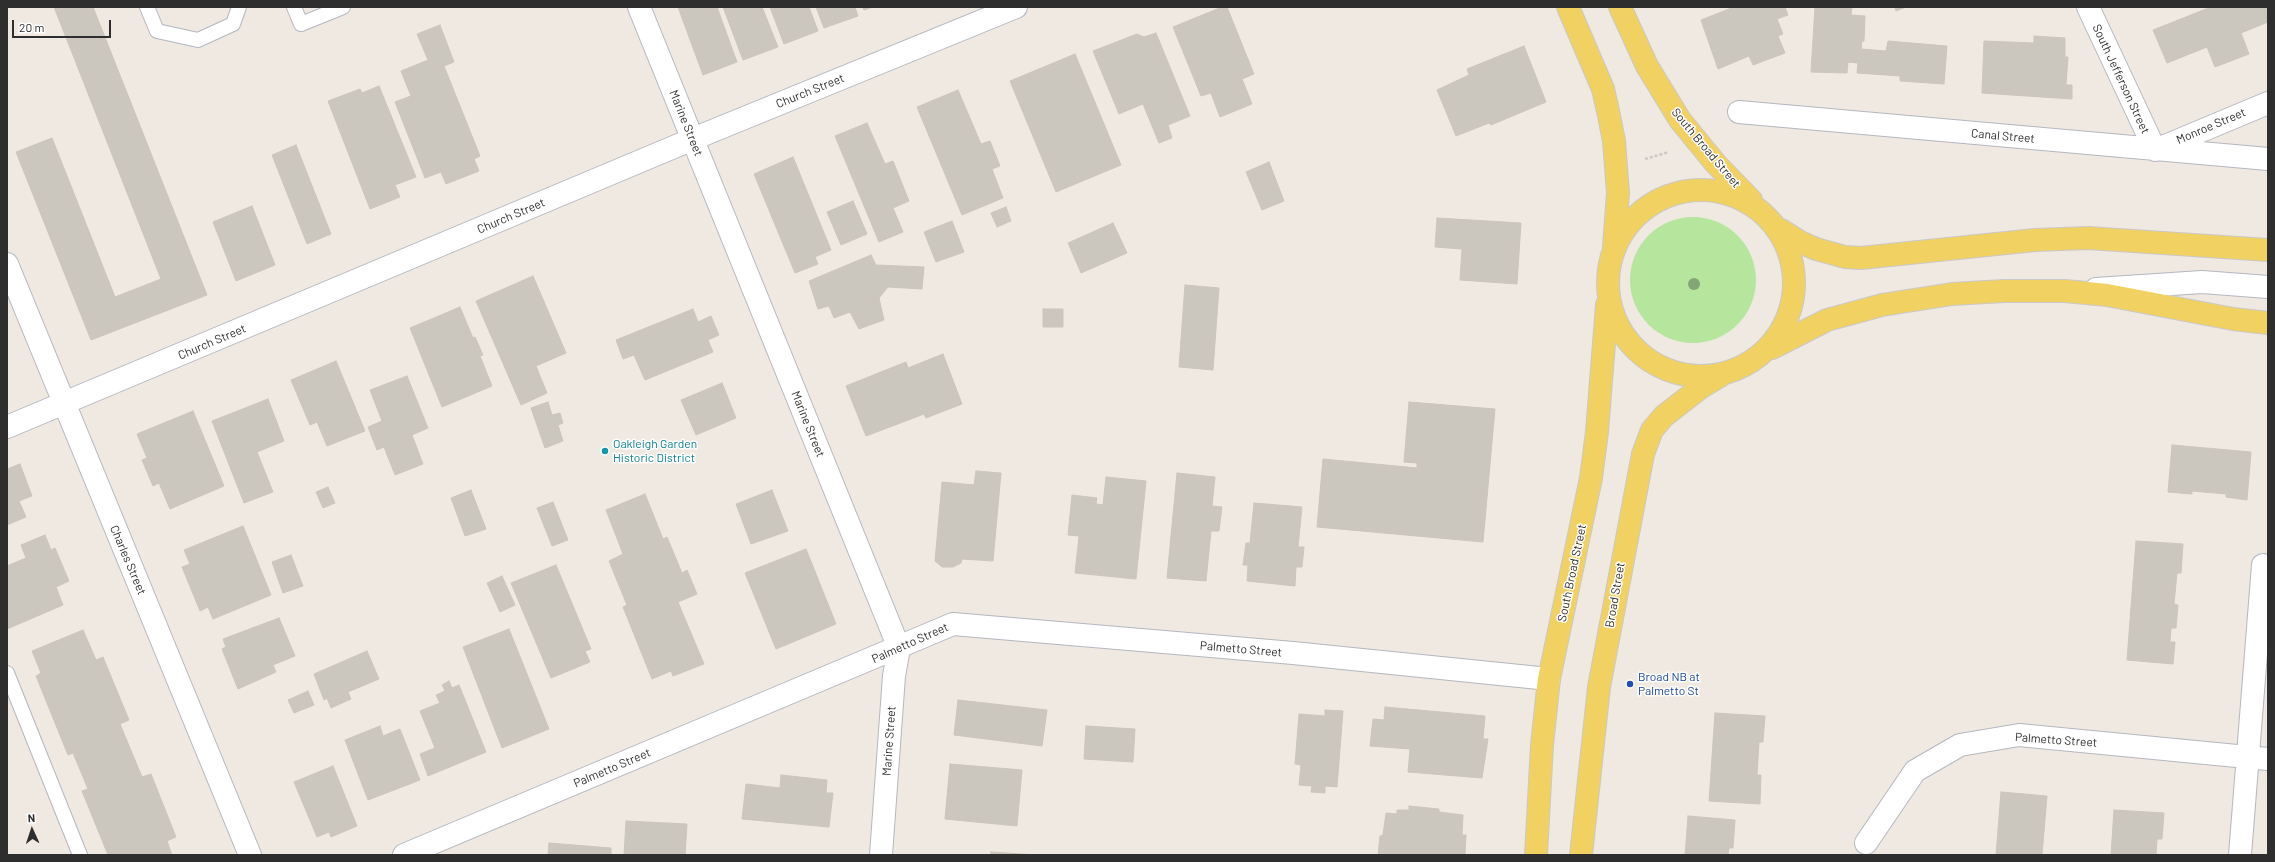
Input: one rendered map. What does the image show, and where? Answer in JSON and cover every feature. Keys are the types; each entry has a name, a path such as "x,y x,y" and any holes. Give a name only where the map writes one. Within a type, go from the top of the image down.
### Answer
{"main road":[{"path":"1568,7 1602,89 1610,118 1618,193 1613,253 1608,272 1608,292 1612,311 1619,330 1631,346 1645,359 1662,369 1681,375 1703,377 1725,374"},
{"name":"South Broad Street","path":"1620,7 1648,66 1680,120 1716,164 1781,230"},
{"path":"1613,253 1622,235 1634,220 1649,207 1667,198 1686,193 1706,192 1727,194 1751,200"},
{"path":"1781,230 1800,242 1816,249 1845,257 1861,258 2035,240 2088,238 2268,250"},
{"path":"1763,353 1778,337 1788,318 1793,296 1792,266 1789,251 1781,230"},
{"path":"1763,353 1786,339 1827,320 1882,305 1952,294 2032,290 2065,291 2133,299 2233,319 2268,323"},
{"name":"South Broad Street","path":"1536,855 1542,745 1549,680 1591,478 1597,432 1608,292"},
{"name":"Broad Street","path":"1581,855 1599,687 1643,454 1652,430 1664,416 1700,388 1763,353"}],"street":[{"name":"Marine Street","path":"639,7 899,648 894,676 881,855"},
{"name":"Church Street","path":"7,427 64,405 693,139 1016,7"},
{"name":"South Jefferson Street","path":"2088,7 2155,150"},
{"name":"Monroe Street","path":"2155,150 2268,103"},
{"name":"Canal Street","path":"1738,112 2268,160"},
{"name":"Charles Street","path":"7,264 250,855"},
{"path":"2065,291 2202,282 2268,288"},
{"path":"2240,855 2259,758 2263,565"},
{"name":"Palmetto Street","path":"404,855 953,624 1293,653 1549,680"},
{"name":"Palmetto Street","path":"1866,843 1915,771 1960,745 2019,735 2259,758"}],"lane":[{"path":"147,7 158,32 198,40 233,24 239,7"},
{"path":"294,7 301,24 343,7"},
{"path":"7,673 80,855"}],"path":[{"path":"1639,160 1673,150"}],"green space":[{"path":"1699,217 1723,225 1733,231 1742,240 1751,256 1755,268 1755,292 1751,304 1742,320 1733,329 1717,338 1705,342 1687,343 1663,335 1653,329 1644,320 1635,304 1631,292 1630,274 1638,250 1644,240 1653,231 1669,222 1681,218"}],"building":[{"path":"54,7 93,7 207,295 91,340 16,152 52,138 115,297 161,279"},
{"path":"678,7 717,7 737,62 703,75"},
{"path":"723,7 762,7 778,47 743,60"},
{"path":"770,7 809,7 818,31 784,44"},
{"path":"816,7 855,7 858,16 824,28"},
{"path":"862,7 873,7 864,10"},
{"path":"1222,7 1227,7 1254,74 1242,79 1252,104 1220,117 1211,93 1201,96 1173,27"},
{"path":"1734,7 1785,7 1788,15 1777,19 1783,34 1778,36 1785,53 1753,65 1749,56 1718,69 1701,20"},
{"path":"1815,7 1852,7 1851,15 1865,16 1864,41 1862,41 1861,49 1886,51 1888,41 1947,46 1944,84 1900,81 1900,76 1857,73 1858,63 1848,62 1847,73 1811,72"},
{"path":"1895,7 1906,7 1896,11"},
{"path":"2211,7 2268,7 2268,22 2241,33 2249,54 2215,67 2207,47 2167,63 2153,30"},
{"path":"440,25 454,62 444,66 480,156 474,159 479,171 446,184 441,172 425,178 395,102 411,96 401,71 428,60 417,34"},
{"path":"1156,33 1190,116 1168,125 1172,138 1159,143 1143,104 1119,114 1093,51 1137,34 1144,37"},
{"path":"2034,36 2065,38 2065,57 2068,57 2066,85 2072,85 2072,99 1982,93 1984,41 2034,43"},
{"path":"1524,46 1546,102 1491,125 1489,123 1456,136 1437,90 1469,75 1467,69"},
{"path":"1075,54 1121,165 1056,192 1010,81"},
{"path":"379,86 416,177 395,185 400,197 370,209 328,101 360,89 362,93"},
{"path":"958,90 981,144 990,141 1000,166 992,169 1003,198 962,215 917,107"},
{"path":"867,123 885,164 893,161 909,201 893,208 903,232 879,242 835,136"},
{"path":"296,145 331,234 307,244 272,155"},
{"path":"793,157 831,250 815,257 818,264 795,273 754,174"},
{"path":"1269,162 1284,201 1262,210 1246,172"},
{"path":"853,201 867,234 841,245 827,212"},
{"path":"252,206 275,265 236,281 213,222"},
{"path":"1006,207 1011,221 997,227 991,213"},
{"path":"1437,218 1521,223 1517,284 1460,280 1462,249 1435,247"},
{"path":"952,221 964,252 936,262 924,232"},
{"path":"1113,223 1127,253 1081,273 1068,243"},
{"path":"871,255 876,265 924,267 922,289 888,287 879,298 884,320 859,329 850,312 834,318 829,306 818,309 809,281"},
{"path":"533,276 566,353 536,366 547,393 521,405 476,301"},
{"path":"1185,285 1219,288 1213,370 1179,367"},
{"path":"460,307 473,338 475,337 483,355 480,356 492,386 442,407 410,328"},
{"path":"693,309 698,322 711,316 719,335 708,340 713,352 645,380 634,355 623,359 616,340"},
{"path":"1043,309 1063,309 1063,327 1043,327"},
{"path":"943,354 962,404 926,418 924,414 866,436 846,386 906,362 908,368"},
{"path":"336,361 365,431 327,446 317,422 310,425 291,380"},
{"path":"407,376 428,428 412,435 423,464 395,475 384,447 377,450 368,427 382,421 370,390"},
{"path":"722,383 736,418 696,435 681,400"},
{"path":"268,399 284,441 257,452 273,492 244,503 212,421"},
{"path":"548,402 552,415 560,413 563,423 558,425 563,441 545,448 531,408"},
{"path":"1409,402 1495,409 1483,542 1317,527 1323,459 1417,468 1417,463 1404,462"},
{"path":"193,411 224,486 170,509 159,483 153,486 142,460 147,458 137,434"},
{"path":"2172,445 2251,452 2247,500 2226,497 2226,494 2192,491 2192,494 2168,492"},
{"path":"20,464 32,496 19,501 26,517 7,525 7,469"},
{"path":"976,471 1001,473 993,561 962,559 961,563 953,567 942,567 935,561 942,482 974,485"},
{"path":"1177,473 1215,477 1212,506 1222,507 1219,531 1211,531 1206,581 1167,578"},
{"path":"1106,477 1146,481 1136,579 1075,573 1079,536 1068,535 1072,495 1097,498 1096,504 1103,505"},
{"path":"328,487 335,503 323,508 316,492"},
{"path":"471,490 486,529 465,536 451,498"},
{"path":"772,490 788,531 751,544 736,504"},
{"path":"645,494 663,539 667,537 682,573 687,570 697,594 678,602 704,664 673,676 671,671 652,679 623,607 627,605 609,561 623,554 606,510"},
{"path":"553,502 568,540 552,546 537,508"},
{"path":"1254,503 1302,507 1298,547 1304,547 1302,567 1296,567 1295,586 1247,581 1248,565 1243,565 1246,543 1250,543"},
{"path":"243,526 271,595 213,619 208,607 200,611 182,567 190,564 184,550"},
{"path":"45,535 51,550 55,548 69,581 56,587 63,605 7,629 7,566 26,558 21,545"},
{"path":"2136,541 2183,544 2181,573 2177,573 2174,604 2178,605 2176,628 2171,628 2170,642 2175,642 2173,664 2127,660"},
{"path":"806,549 836,624 776,649 745,573"},
{"path":"291,555 303,586 283,593 272,562"},
{"path":"556,565 591,649 585,651 590,662 551,678 511,583"},
{"path":"502,576 515,605 500,612 487,583"},
{"path":"279,618 295,656 273,665 276,672 238,689 222,649 226,647 223,639"},
{"path":"509,629 549,729 502,748 463,647"},
{"path":"83,630 96,660 103,657 129,720 120,724 142,777 151,774 176,837 167,841 172,855 108,855 82,791 88,789 73,753 68,755 36,676 41,673 32,651"},
{"path":"367,651 379,679 348,692 351,699 331,708 327,698 324,700 314,674"},
{"path":"449,681 452,688 459,685 486,752 428,776 420,754 435,748 420,711 440,703 436,695 445,691 442,685"},
{"path":"308,691 314,705 294,713 288,700"},
{"path":"958,700 1047,710 1042,746 954,735"},
{"path":"1385,707 1485,716 1483,739 1488,739 1482,778 1408,772 1410,749 1370,746 1373,719 1384,720"},
{"path":"1325,710 1343,711 1337,787 1325,786 1325,793 1311,792 1312,786 1299,785 1301,765 1295,764 1299,714 1325,716"},
{"path":"1715,713 1765,716 1763,742 1759,742 1757,775 1761,775 1760,804 1709,801"},
{"path":"380,726 383,736 400,729 420,780 368,800 345,740"},
{"path":"1086,726 1135,729 1133,762 1084,759"},
{"path":"950,764 1022,770 1017,826 945,819"},
{"path":"333,766 357,826 331,837 329,832 317,837 294,782"},
{"path":"781,775 827,780 826,793 833,793 829,827 742,819 746,784 780,788"},
{"path":"2001,792 2047,796 2042,855 1996,855"},
{"path":"1409,806 1439,809 1439,812 1463,815 1462,835 1466,835 1465,855 1378,855 1380,836 1383,835 1386,813 1397,814 1397,810 1409,810"},
{"path":"2114,810 2164,813 2162,839 2157,839 2156,855 2111,855"},
{"path":"1688,816 1735,820 1733,848 1729,848 1728,855 1685,855"},
{"path":"626,821 687,824 685,855 624,855"},
{"path":"549,843 611,848 611,855 548,855"},
{"path":"991,852 1038,855 991,855"}],"place":[{"name":"Oakleigh Garden Historic District","path":"605,451"},
{"name":"Broad NB at Palmetto St","path":"1630,684"}]}
